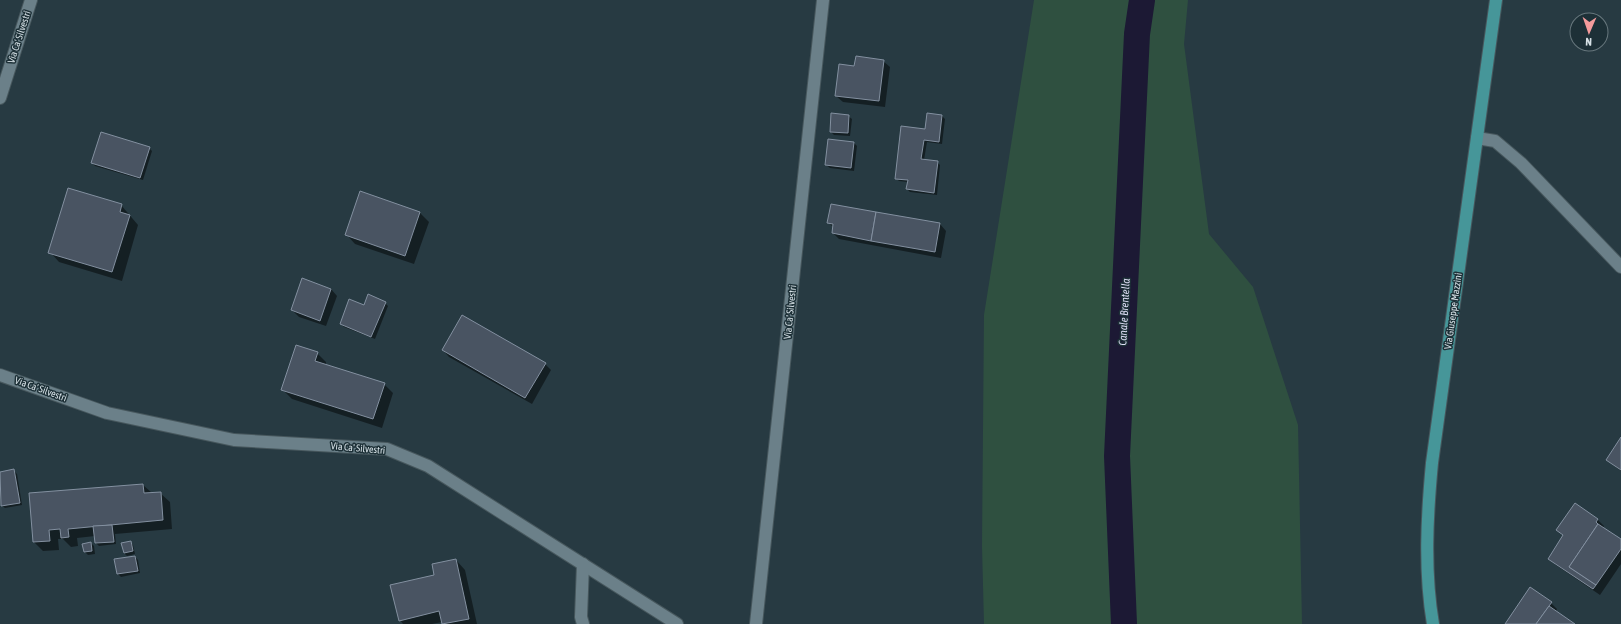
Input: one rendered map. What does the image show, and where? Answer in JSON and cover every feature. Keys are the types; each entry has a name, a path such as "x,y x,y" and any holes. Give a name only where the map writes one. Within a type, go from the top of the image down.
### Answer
{"main road":[{"name":"Via Giuseppe Mazzini","path":"1433,624 1427,561 1428,510 1432,463 1496,0"}],"street":[{"name":"Via Ca' Silvestri","path":"0,98 31,0"},
{"name":"Via Ca' Silvestri","path":"756,624 823,0"},
{"path":"1477,138 1495,141 1521,164 1621,268"},
{"name":"Via Ca' Silvestri","path":"0,374 107,413 234,440 387,450 428,466 677,624"},
{"path":"583,564 581,617 583,624"}],"green space":[{"path":"1034,0 1188,0 1184,44 1209,234 1253,287 1298,425 1302,624 984,624 982,546 984,315"}],"building":[{"path":"856,56 884,60 879,101 835,96 839,64 854,66"},
{"path":"831,113 849,115 848,133 830,132"},
{"path":"927,113 942,115 939,142 924,140 921,159 938,161 934,193 906,189 908,180 895,179 901,126 925,129"},
{"path":"101,132 150,147 140,178 91,163"},
{"path":"828,139 854,142 851,168 825,165"},
{"path":"68,188 122,204 120,212 130,215 112,272 48,253"},
{"path":"360,191 420,212 405,256 345,235"},
{"path":"831,204 876,212 871,241 832,233 833,224 827,223"},
{"path":"876,212 940,223 935,252 871,241"},
{"path":"302,278 331,289 320,321 291,310"},
{"path":"368,294 386,302 371,337 340,324 349,299 364,305"},
{"path":"462,315 546,363 525,398 442,350"},
{"path":"296,345 318,352 315,361 385,383 373,419 281,390"},
{"path":"1621,437 1621,470 1606,460"},
{"path":"14,469 20,503 1,506 0,472"},
{"path":"143,484 144,493 161,492 163,520 68,529 69,537 61,538 60,529 49,530 50,541 33,542 29,493"},
{"path":"1575,503 1598,519 1596,522 1598,524 1569,567 1596,585 1593,589 1548,559 1563,535 1556,530"},
{"path":"1598,524 1621,539 1621,549 1596,585 1569,567"},
{"path":"112,525 114,542 95,543 93,526"},
{"path":"131,541 133,551 124,553 121,543"},
{"path":"91,542 92,551 84,552 82,544"},
{"path":"135,556 138,571 117,574 114,559"},
{"path":"456,559 469,619 442,624 439,611 399,621 390,585 434,575 432,564"},
{"path":"1530,587 1552,602 1536,624 1505,624"},
{"path":"1549,606 1575,624 1536,624"}],"waterway":[{"name":"Canale Brentella","path":"1124,624 1117,456 1137,34 1142,0"}]}
